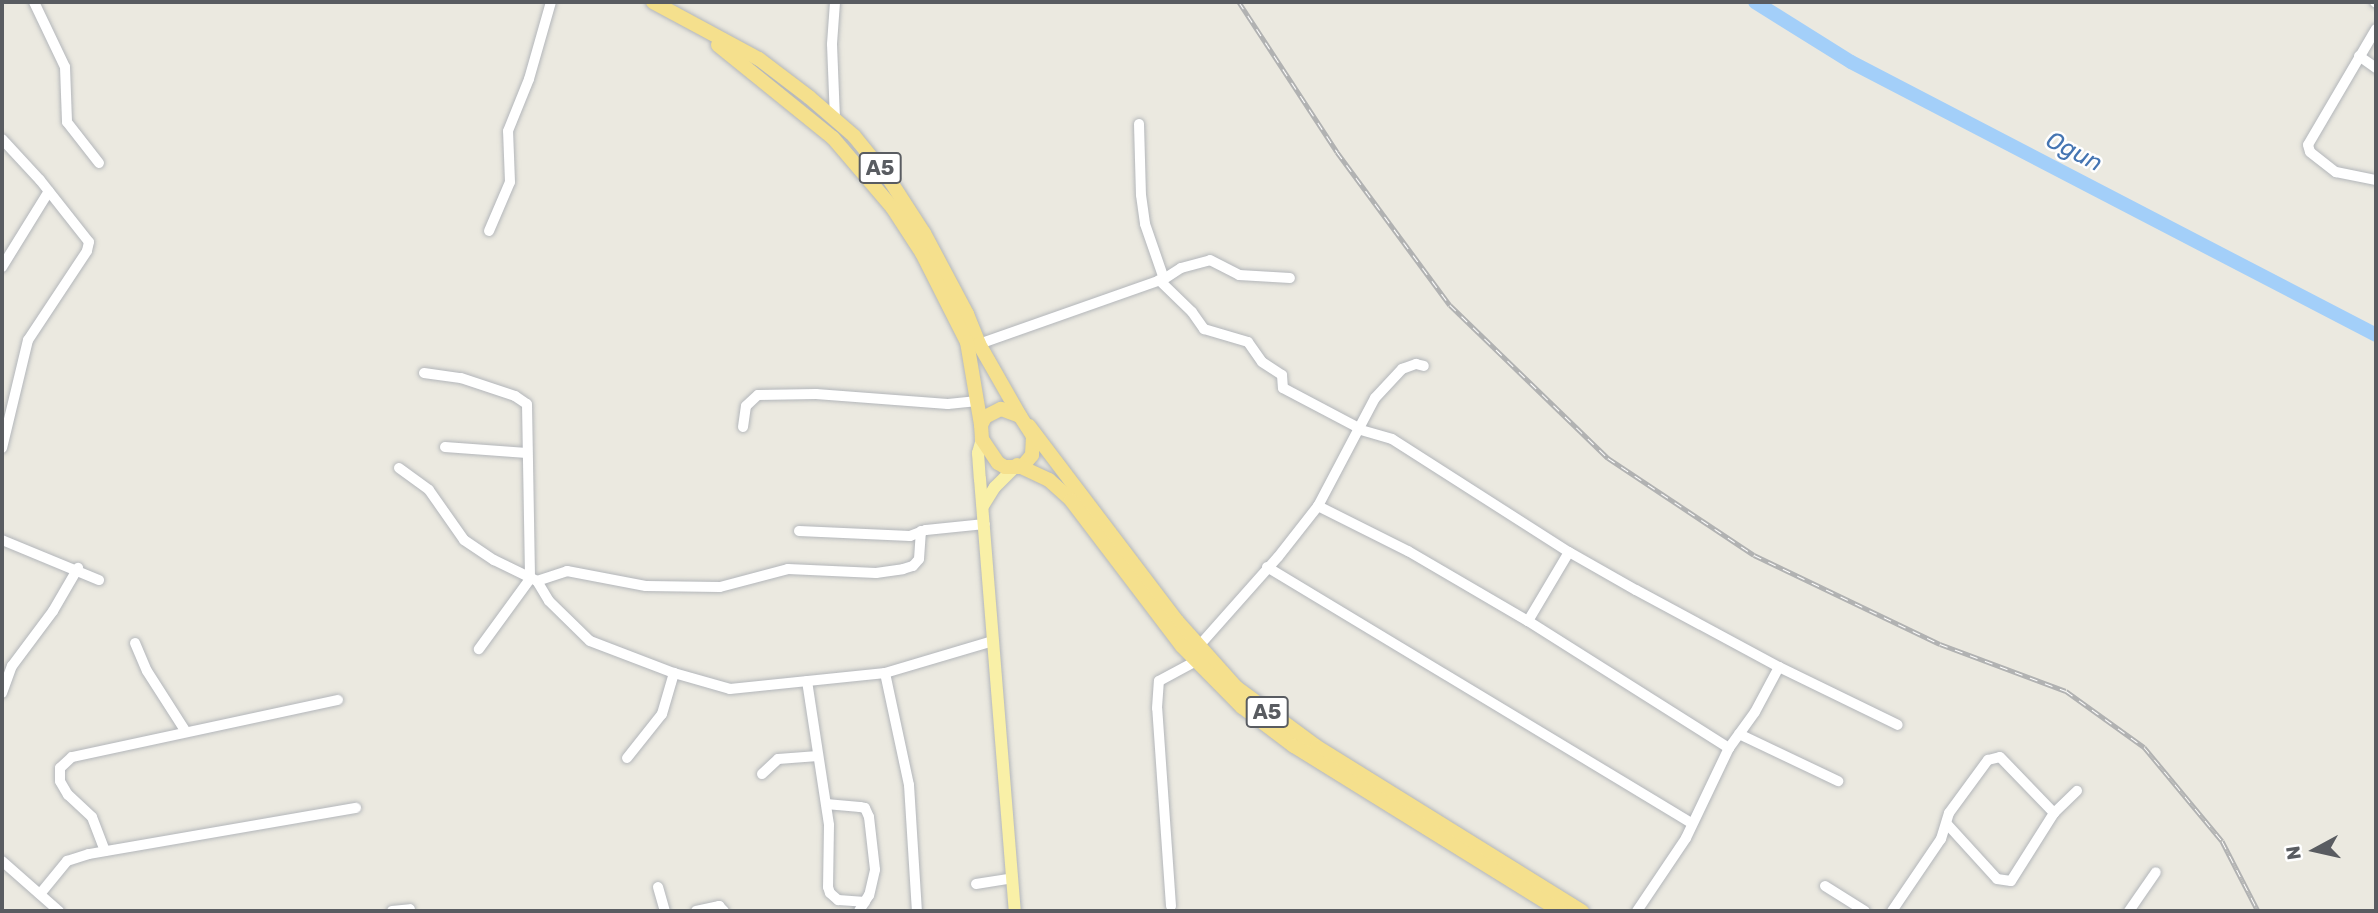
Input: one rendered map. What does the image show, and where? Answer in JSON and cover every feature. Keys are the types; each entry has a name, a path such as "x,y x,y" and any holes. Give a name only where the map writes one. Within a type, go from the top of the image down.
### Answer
{"highway":[{"name":"A5","path":"640,2 729,50 757,78 818,125 855,162 910,234 967,342 982,432 998,463 1022,467 1032,456 1034,446 1024,421"},
{"name":"A5","path":"653,2 759,59 835,119 872,157 908,206 967,314 979,344 1024,421 1227,694 1284,739 1560,911"},
{"path":"982,432 985,417 1001,409 1024,421"},
{"name":"A5","path":"1016,466 1049,480 1071,500 1197,654 1284,726 1582,911"}],"main road":[{"path":"982,432 978,453 1014,911"},
{"path":"983,506 995,487 1016,466"}],"street":[{"path":"34,2 65,67 67,122 99,163"},
{"path":"489,231 510,182 508,131 529,79 551,2"},
{"path":"835,2 832,44 835,119"},
{"path":"2376,29 2308,145 2310,152 2336,172 2376,180"},
{"path":"2358,56 2376,68"},
{"path":"1139,124 1141,195 1145,224 1162,279 1204,329 1248,342 1258,352 1262,362 1282,375 1283,388 1360,429 1392,439 1569,552 1779,667 1898,724"},
{"path":"2,139 49,191 89,242 87,251 28,340 2,448"},
{"path":"2,267 49,191"},
{"path":"979,344 1162,279 1181,268 1210,260 1240,275 1290,278"},
{"path":"1171,906 1157,708 1159,681 1197,654 1318,506 1375,398 1402,369 1416,364 1424,366"},
{"path":"424,373 461,378 515,396 527,404 533,580"},
{"path":"743,428 746,406 758,395 816,394 948,404 975,401"},
{"path":"444,447 527,453"},
{"path":"399,468 429,490 464,540 494,560 533,580 549,601 590,641 674,673 730,689 885,673 993,640"},
{"path":"1318,506 1408,551 1528,621 1728,748"},
{"path":"799,530 910,536 921,531 985,524"},
{"path":"479,649 533,580 567,571 646,586 720,587 788,569 876,573 913,566 919,559 921,531"},
{"path":"2,540 78,568 99,580"},
{"path":"1528,621 1569,552"},
{"path":"1267,567 1691,823"},
{"path":"2,693 12,666 53,611 78,568"},
{"path":"135,643 147,671 186,732"},
{"path":"1637,911 1686,838 1691,823 1708,796 1728,748 1755,712 1779,667"},
{"path":"626,758 662,714 674,673"},
{"path":"885,673 909,785 918,911"},
{"path":"807,681 826,804 830,893 838,900 862,907 875,870 867,812 860,807 826,804"},
{"path":"105,851 92,817 68,795 60,781 61,768 72,757 338,700"},
{"path":"1739,734 1838,781"},
{"path":"762,774 778,759 818,756"},
{"path":"1892,911 1941,839 1949,813 1988,760 2000,757 2054,813"},
{"path":"1947,824 1997,879 2011,881 2017,876 2054,813 2077,791"},
{"path":"40,894 68,861 105,851 356,808"},
{"path":"2,861 59,911"},
{"path":"2129,911 2156,872"},
{"path":"976,884 1012,878"},
{"path":"1825,886 1865,911"},
{"path":"658,887 666,911"},
{"path":"696,911 719,906 724,911"},
{"path":"392,911 410,909"}],"waterway":[{"name":"Ogun","path":"1755,2 1851,62 2376,335"}],"railway":[{"path":"1239,2 1337,152 1450,305 1608,458 1754,555 1940,644 2066,691 2144,747 2222,841 2258,911"}]}
